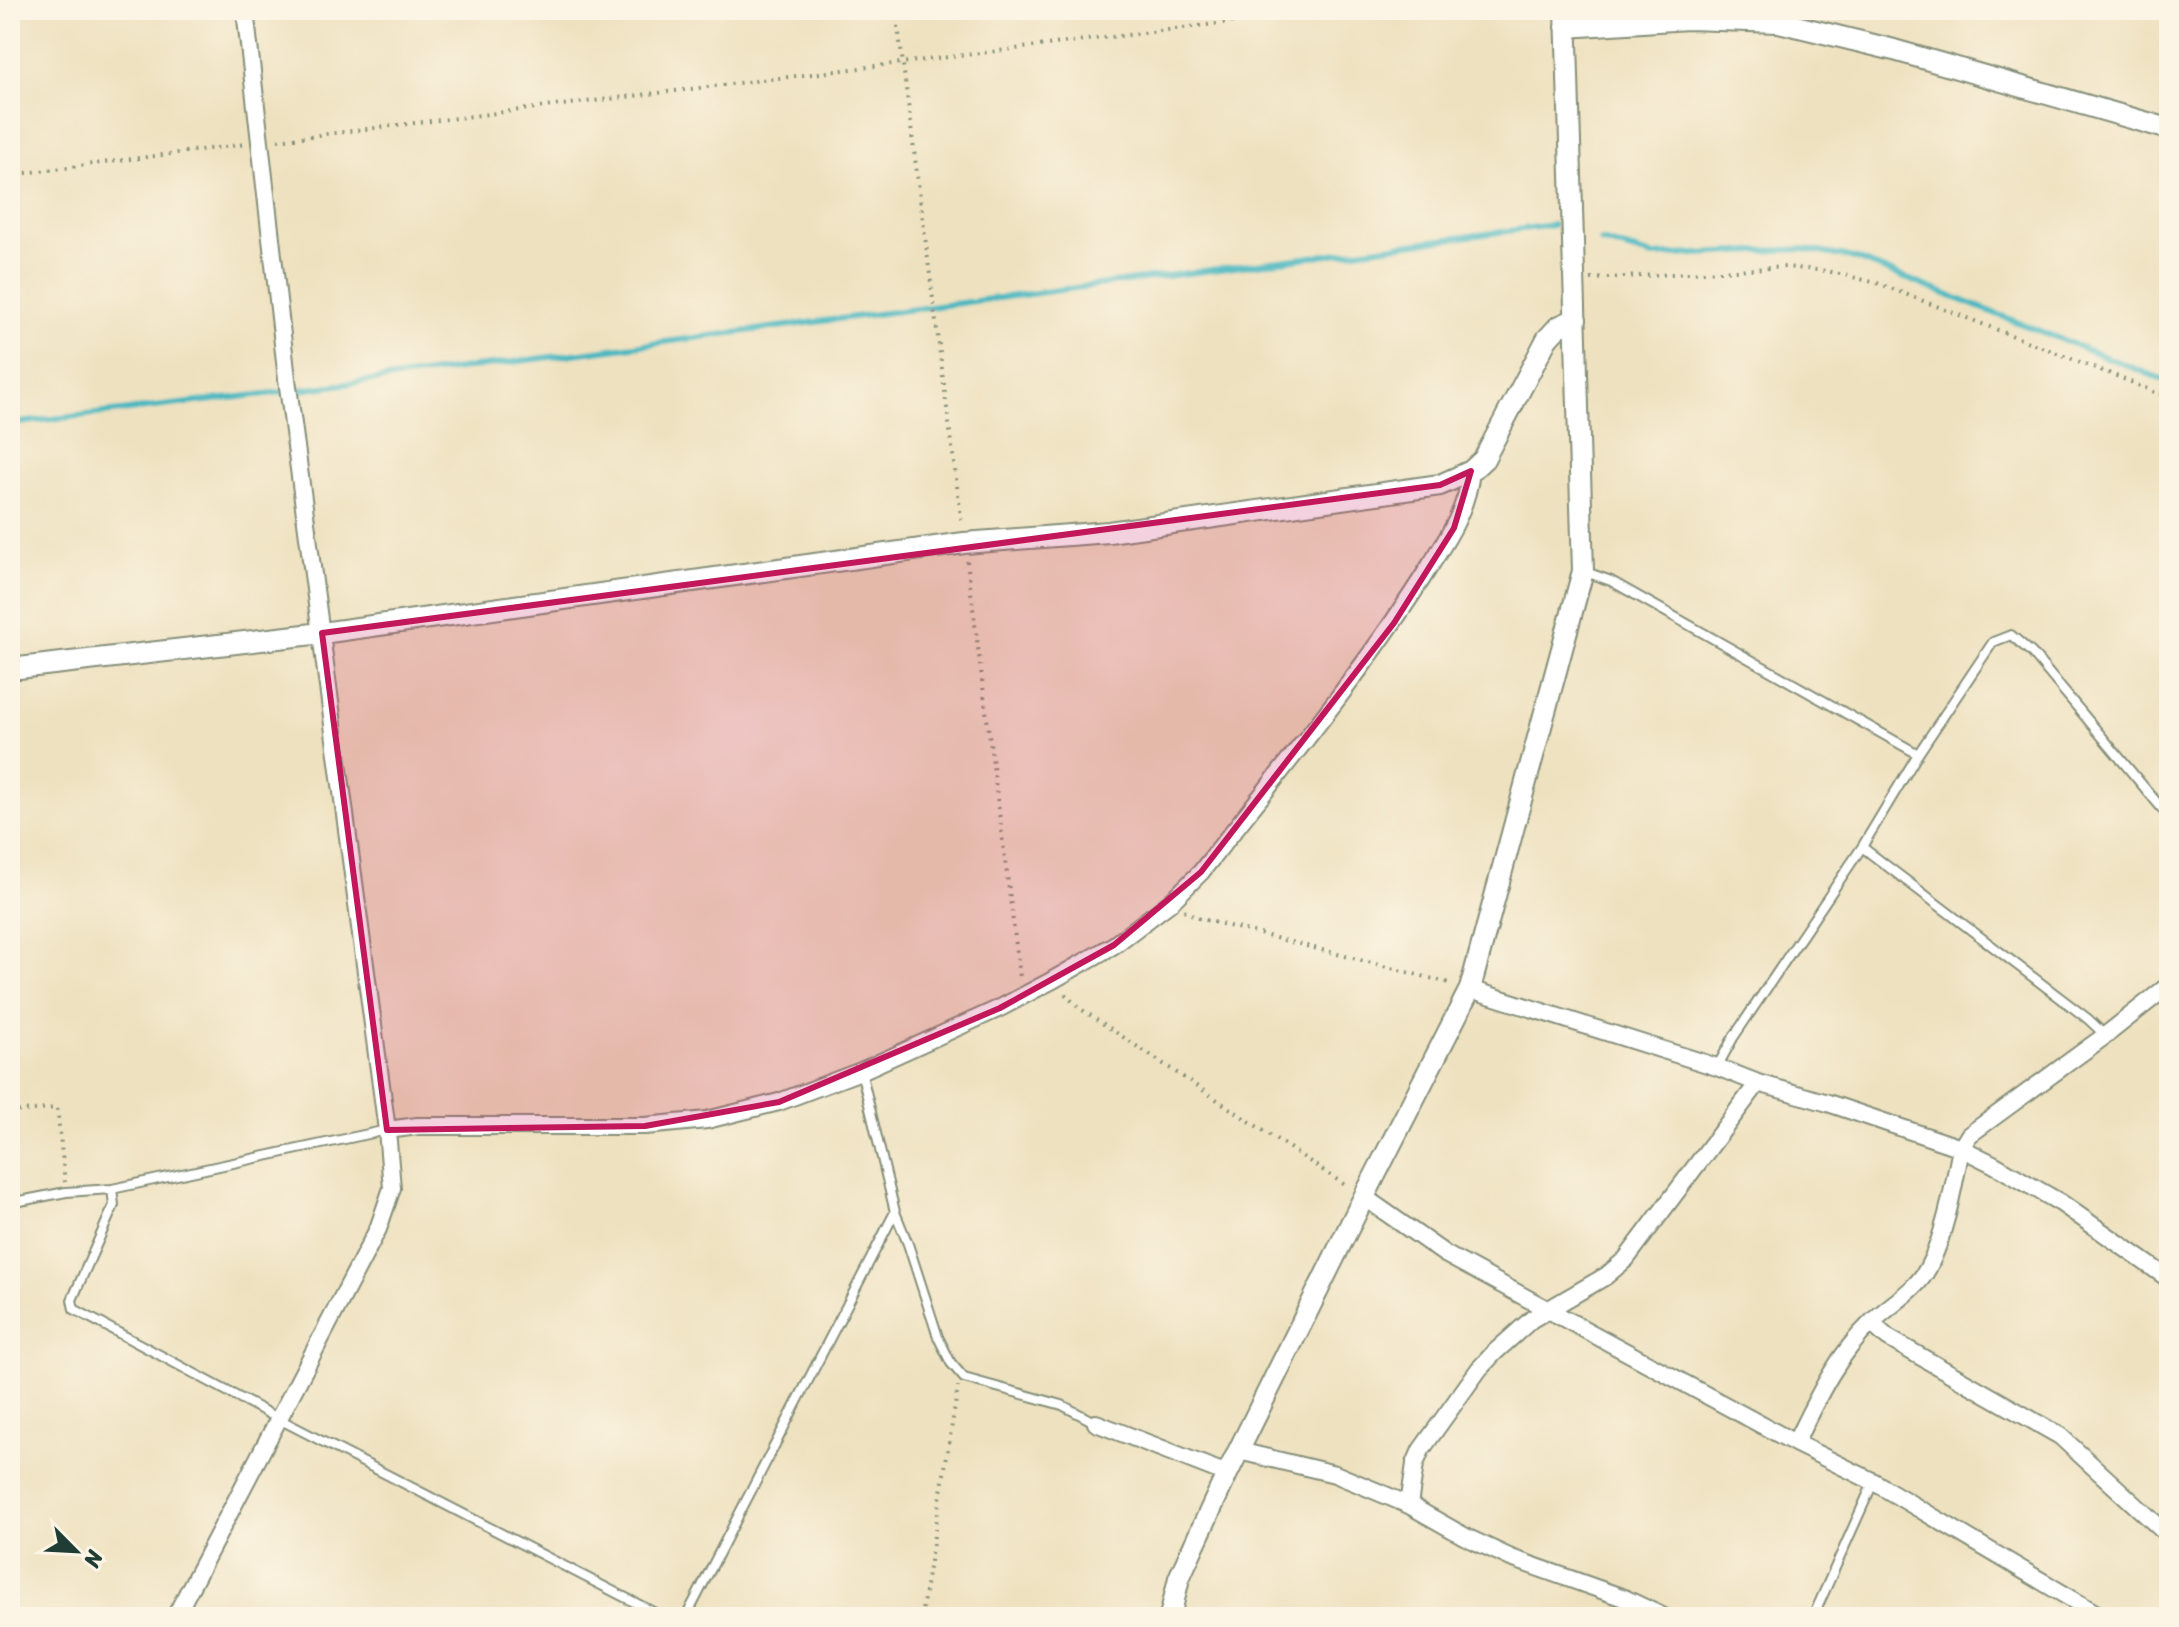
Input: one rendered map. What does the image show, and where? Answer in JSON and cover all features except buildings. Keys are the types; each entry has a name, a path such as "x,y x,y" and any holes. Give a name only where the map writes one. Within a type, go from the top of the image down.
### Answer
{"street":[{"path":"175,1617 383,1218 392,1188 387,1130 287,379 245,10"},
{"path":"1170,1617 1179,1578 1227,1474 1470,989 1583,571 1566,18 1779,22 1894,50 2169,129"},
{"path":"10,669 322,633 964,543 1109,532 1440,485 1471,471 1484,459 1547,339 1558,327 1576,319"},
{"path":"387,1130 418,1126 645,1126 707,1120 779,1102 861,1071 1026,994 1114,945 1171,902 1201,872 1394,623 1454,528 1470,489 1471,471"},
{"path":"1795,1443 1829,1373 1871,1323 1903,1297 1927,1270 1938,1242 1961,1148 1969,1135 2169,985"},
{"path":"1470,989 1961,1148 2061,1203 2169,1279"},
{"path":"1409,1505 1415,1464 1421,1450 1479,1369 1532,1319 1606,1276 1626,1259 1758,1083"},
{"path":"1364,1197 1445,1254 1795,1443 1874,1482 2102,1617"},
{"path":"1871,1323 1888,1338 2060,1436 2169,1536"},
{"path":"1096,1423 1227,1474"},
{"path":"1239,1451 1335,1474 1409,1505 1511,1558 1624,1598 1664,1617"}],"lane":[{"path":"1583,571 1611,581 1918,754"},
{"path":"1717,1067 1993,642 2011,635 2032,653 2169,817"},
{"path":"1862,847 2106,1035"},
{"path":"861,1071 895,1212 938,1337 951,1363 964,1378 1062,1405 1096,1423"},
{"path":"10,1203 66,1192 112,1189 387,1130"},
{"path":"112,1189 114,1205 72,1300 74,1309 279,1419 663,1617"},
{"path":"686,1617 895,1212"},
{"path":"1813,1617 1874,1482"}],"path":[{"path":"896,10 1019,971 1026,994"},
{"path":"10,175 1329,10"},
{"path":"1575,280 1785,267 1839,274 1877,283 2169,398"},
{"path":"1171,902 1198,918 1470,989"},
{"path":"1051,981 1078,1007 1364,1197"},
{"path":"10,1112 57,1108 66,1192"},
{"path":"921,1617 960,1373"}],"highlighted area":[{"path":"1471,471 1454,528 1394,623 1201,872 1114,945 1000,1008 779,1102 645,1126 387,1130 322,633 1440,485"}],"waterway":[{"path":"10,424 300,390 1553,225"},
{"path":"1601,241 1653,256 1804,249 1857,259 2169,382"}]}
